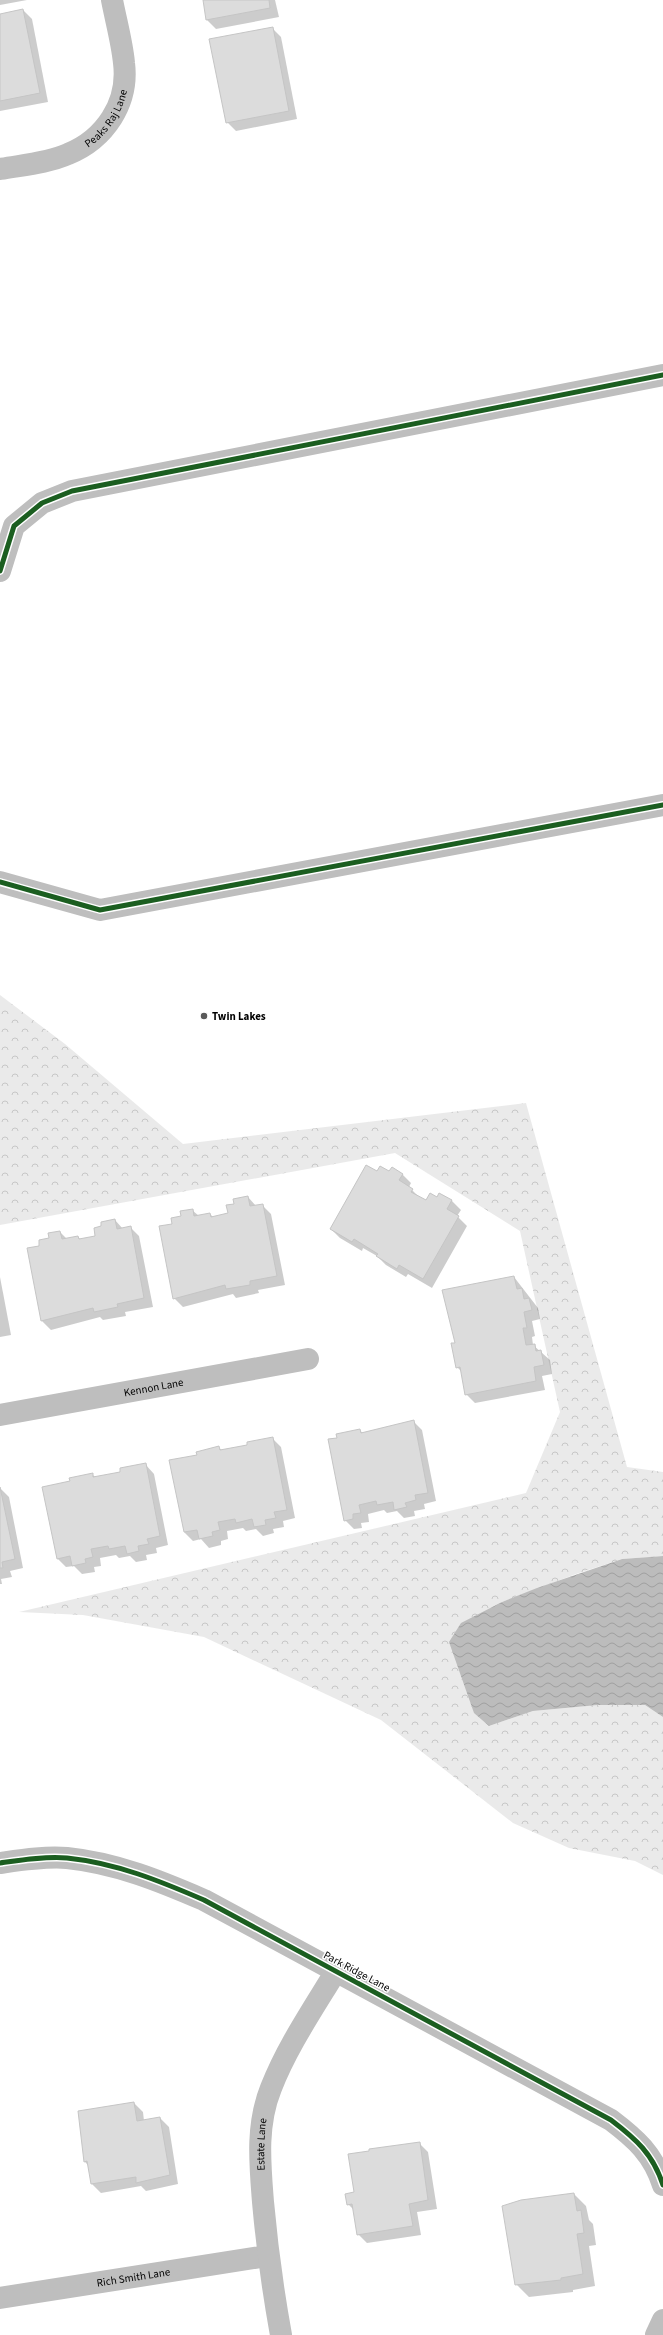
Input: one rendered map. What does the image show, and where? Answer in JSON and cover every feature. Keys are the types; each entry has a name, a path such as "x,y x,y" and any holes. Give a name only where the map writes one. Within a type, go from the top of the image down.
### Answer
{"street":[{"name":"Peaks Raj Lane","path":"0,169 67,155 83,147 114,117 123,89 124,63 112,0"},
{"path":"0,571 14,526 42,503 72,491 663,375"},
{"path":"0,882 100,910 663,805"},
{"name":"Kennon Lane","path":"0,1415 308,1359"},
{"name":"Park Ridge Lane","path":"0,1863 66,1858 109,1865 154,1878 204,1900 612,2120 638,2140 658,2170 663,2185"},
{"name":"Estate Lane","path":"281,2335 267,2256 259,2158 262,2122 270,2089 288,2051 336,1971"},
{"name":"Rich Smith Lane","path":"0,2298 267,2256"},
{"path":"656,2335 663,2320"}],"green space":[{"path":"0,995 65,1044 183,1144 526,1103 627,1467 663,1472 663,1556 622,1559 576,1574 502,1602 489,1726 533,1711 598,1705 645,1705 663,1717 663,1875 635,1861 569,1848 513,1823 381,1720 204,1637 83,1615 19,1612 526,1493 560,1412 520,1231 395,1153 0,1225"}],"water":[{"path":"663,1556 663,1717 645,1705 598,1705 533,1711 489,1726 474,1713 449,1642 461,1623 502,1602 537,1588 622,1559"}],"building":[{"path":"203,0 269,0 270,8 206,20"},
{"path":"23,9 40,93 0,101 0,14"},
{"path":"273,27 289,111 226,123 209,39"},
{"path":"366,1165 377,1171 380,1166 389,1171 392,1167 403,1174 399,1180 413,1189 411,1192 426,1200 430,1193 437,1197 439,1193 452,1200 447,1209 459,1216 423,1279 399,1265 397,1269 376,1256 378,1254 354,1239 352,1242 330,1229"},
{"path":"248,1196 250,1206 263,1204 277,1276 250,1281 250,1285 226,1289 225,1285 173,1299 159,1226 172,1224 171,1218 181,1216 180,1211 193,1209 194,1216 210,1213 211,1217 228,1213 226,1205 234,1204 233,1199"},
{"path":"115,1219 117,1229 131,1226 144,1298 117,1304 118,1307 94,1312 93,1308 41,1321 27,1248 39,1246 39,1240 49,1238 48,1233 60,1231 62,1239 78,1236 79,1239 95,1236 94,1228 101,1226 101,1222"},
{"path":"514,1276 517,1289 522,1288 524,1299 529,1298 532,1310 524,1312 527,1328 523,1328 526,1345 535,1344 536,1351 541,1350 544,1365 534,1367 536,1381 465,1395 460,1367 456,1368 451,1343 455,1343 442,1290"},
{"path":"414,1420 428,1493 415,1495 416,1500 405,1503 407,1507 394,1510 393,1502 377,1505 376,1501 359,1505 361,1513 353,1514 353,1519 344,1521 328,1439 337,1438 336,1434 360,1429 361,1433"},
{"path":"273,1437 287,1510 274,1512 276,1518 265,1520 266,1525 254,1527 252,1519 236,1523 235,1519 218,1522 220,1530 212,1532 213,1536 199,1539 197,1530 184,1532 169,1460 197,1455 196,1452 219,1446 220,1450 247,1445 247,1442"},
{"path":"146,1463 160,1536 147,1539 149,1544 138,1546 139,1551 127,1554 125,1546 109,1549 108,1546 91,1549 93,1557 85,1559 86,1563 72,1566 70,1556 57,1559 42,1487 70,1481 69,1478 93,1473 93,1477 120,1472 120,1468"},
{"path":"0,1487 15,1559 2,1562 3,1568 0,1568"},
{"path":"134,2102 137,2121 160,2117 170,2175 136,2183 136,2177 91,2184 87,2161 84,2162 78,2111"},
{"path":"420,2142 428,2200 409,2204 413,2226 357,2235 352,2204 347,2205 345,2194 354,2192 348,2154 369,2151 369,2149"},
{"path":"574,2193 577,2211 581,2210 584,2233 577,2234 583,2274 561,2278 561,2280 515,2285 502,2206 521,2200"}],"cycle path":[{"path":"0,571 14,526 42,503 72,491 663,375"},
{"path":"0,882 100,910 663,805"},
{"path":"0,1863 51,1858 85,1860 120,1868 171,1886 204,1900 611,2120 643,2148 654,2164 663,2185"}],"place":[{"name":"Twin Lakes","path":"204,1016"}]}
